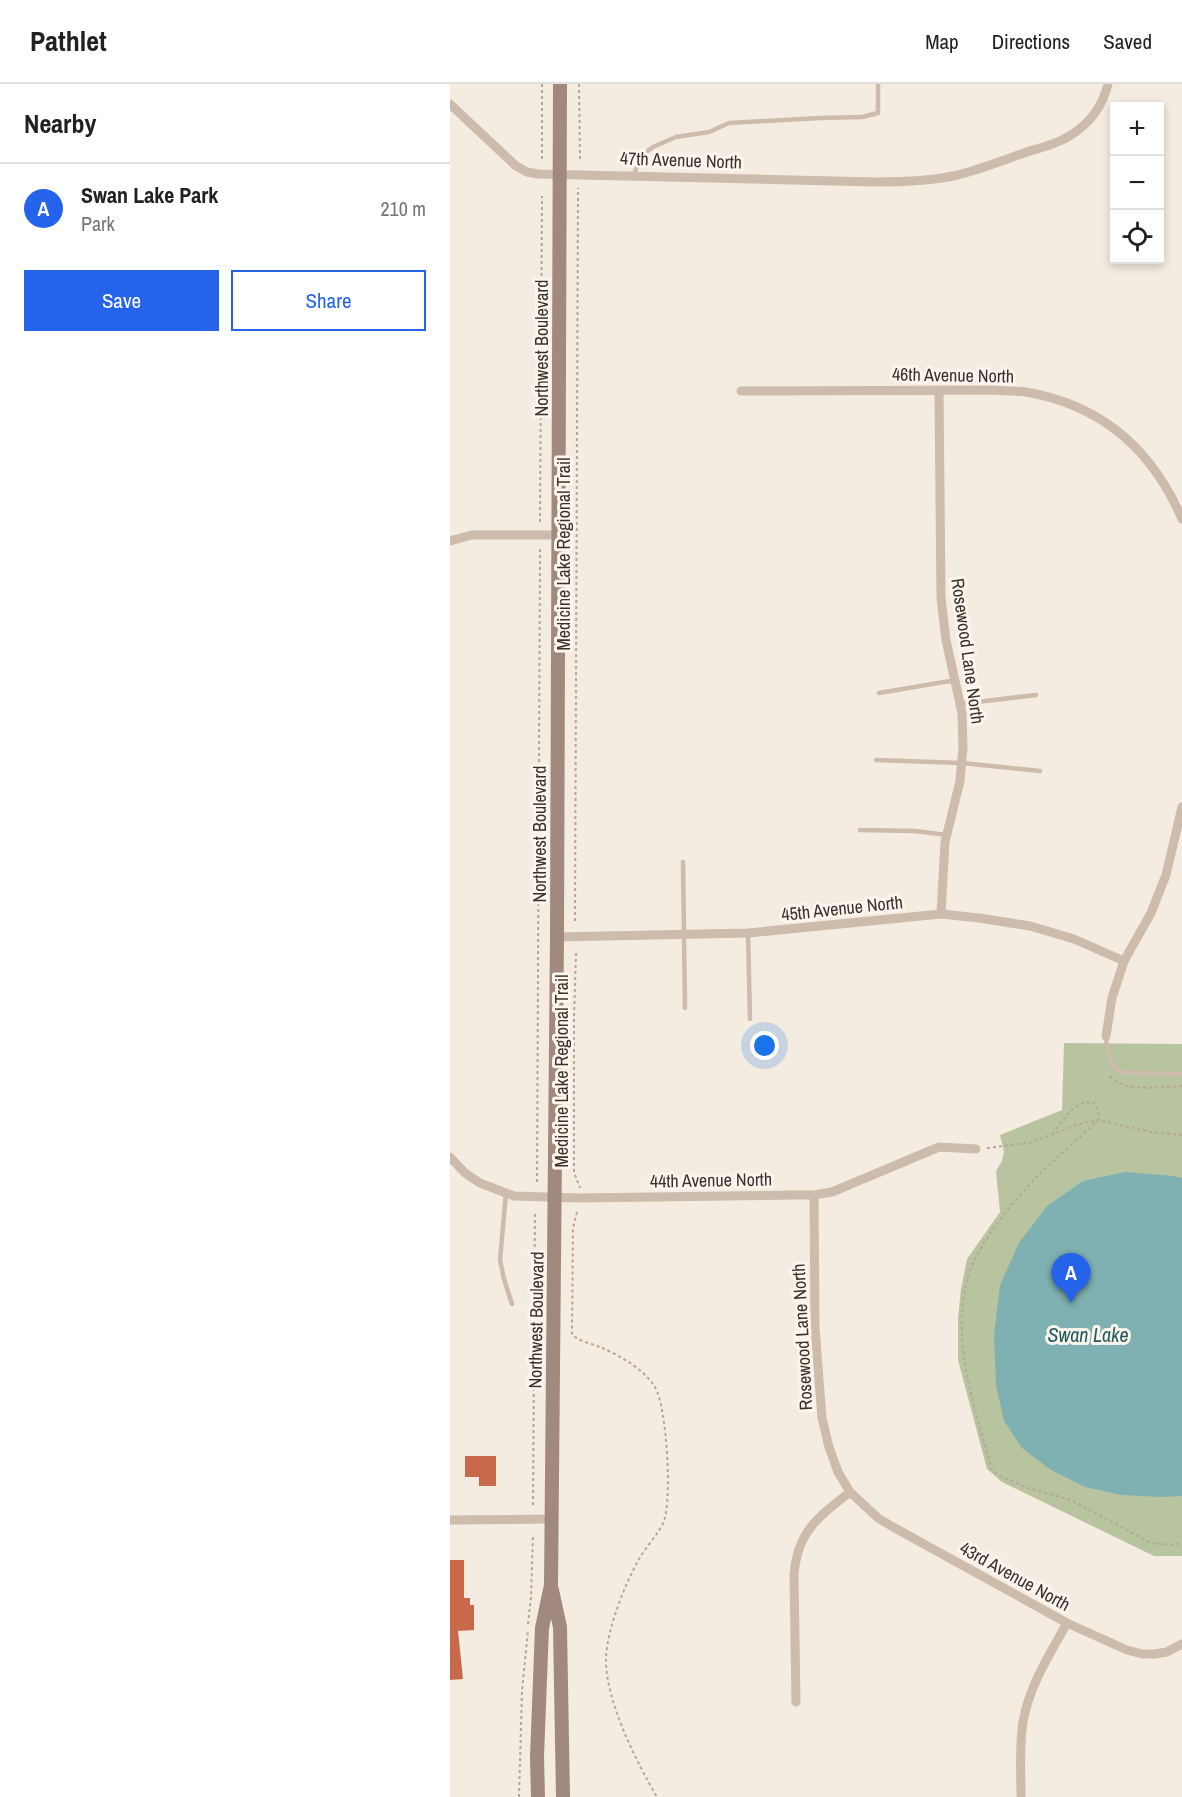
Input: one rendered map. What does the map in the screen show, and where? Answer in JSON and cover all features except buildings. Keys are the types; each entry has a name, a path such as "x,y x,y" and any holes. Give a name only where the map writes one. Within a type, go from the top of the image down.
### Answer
{"main road":[{"name":"Northwest Boulevard","path":"538,1797 537,1757 542,1629 551,1585 552,1519 560,84"},
{"name":"Northwest Boulevard","path":"551,1585 560,1627 563,1797"}],"street":[{"name":"47th Avenue North","path":"450,104 516,166 526,172 906,182 956,175 1070,136 1085,125 1097,110 1106,94 1108,84"},
{"name":"Rosewood Lane North","path":"939,390 941,598 946,640 962,713 963,747 960,781 947,835 941,914"},
{"name":"46th Avenue North","path":"741,391 994,390 1026,392 1055,399 1085,411 1113,427 1136,448 1157,471 1182,519"},
{"path":"450,541 472,535 558,535"},
{"path":"1106,1036 1112,998 1124,961 1151,913 1166,875 1182,807"},
{"name":"45th Avenue North","path":"557,937 748,933 941,914 1030,926 1074,939 1124,961"},
{"name":"44th Avenue North","path":"450,1157 465,1173 480,1183 514,1196 555,1198 814,1195 832,1192 939,1147 976,1149"},
{"name":"Rosewood Lane North","path":"814,1195 815,1328 822,1418 838,1472 850,1492"},
{"path":"796,1702 795,1558 810,1528 820,1516 850,1492"},
{"name":"43rd Avenue North","path":"850,1492 864,1507 885,1523 1067,1623 1127,1650 1142,1654 1155,1654 1180,1646 1182,1657"},
{"path":"450,1520 552,1519"},
{"path":"1020,1797 1020,1747 1023,1721 1040,1672 1067,1623"}],"lane":[{"path":"634,175 640,157 653,147 676,138 709,132 729,123 862,117 878,112 878,84"},
{"path":"879,693 956,680"},
{"path":"960,704 1036,695"},
{"path":"876,760 962,763 1040,771"},
{"path":"860,830 915,831 947,835"},
{"path":"683,862 685,1008"},
{"path":"748,933 750,1019"},
{"path":"1106,1036 1107,1054 1112,1065 1120,1072 1182,1074"},
{"path":"506,1193 500,1260 512,1304"}],"path":[{"path":"542,84 542,159"},
{"path":"579,84 580,160"},
{"name":"Medicine Lake Regional Trail","path":"575,921 578,188"},
{"path":"540,522 542,196"},
{"path":"537,1182 540,549"},
{"name":"Medicine Lake Regional Trail","path":"576,953 574,1172 580,1188"},
{"path":"1052,1134 1073,1108 1086,1102 1095,1104 1099,1112 1098,1120 1041,1173 1002,1217 968,1275 963,1308 963,1356 991,1468 998,1475 1028,1488 1071,1500 1151,1543 1182,1544"},
{"path":"976,1149 1029,1143 1079,1124 1098,1120 1151,1132 1182,1135"},
{"path":"533,1505 535,1211"},
{"path":"577,1212 573,1228 572,1334 582,1341 622,1358 651,1381 656,1389 665,1425 667,1483 664,1522 638,1562 614,1614 606,1659 608,1679 625,1732 657,1797"},
{"path":"519,1797 522,1691 531,1597 533,1534"}],"green space":[{"path":"1064,1043 1182,1044 1182,1556 1154,1556 1002,1482 987,1469 958,1360 958,1318 967,1259 1000,1212 996,1171 1004,1152 1000,1135 1062,1110"}],"water":[{"name":"Swan Lake","path":"1125,1172 1182,1178 1182,1496 1122,1495 1085,1487 1051,1470 1022,1448 1004,1421 996,1385 994,1335 1000,1285 1019,1243 1047,1206 1083,1181"}],"place":[{"name":"Swan Lake Park","path":"1071,1303"}]}
